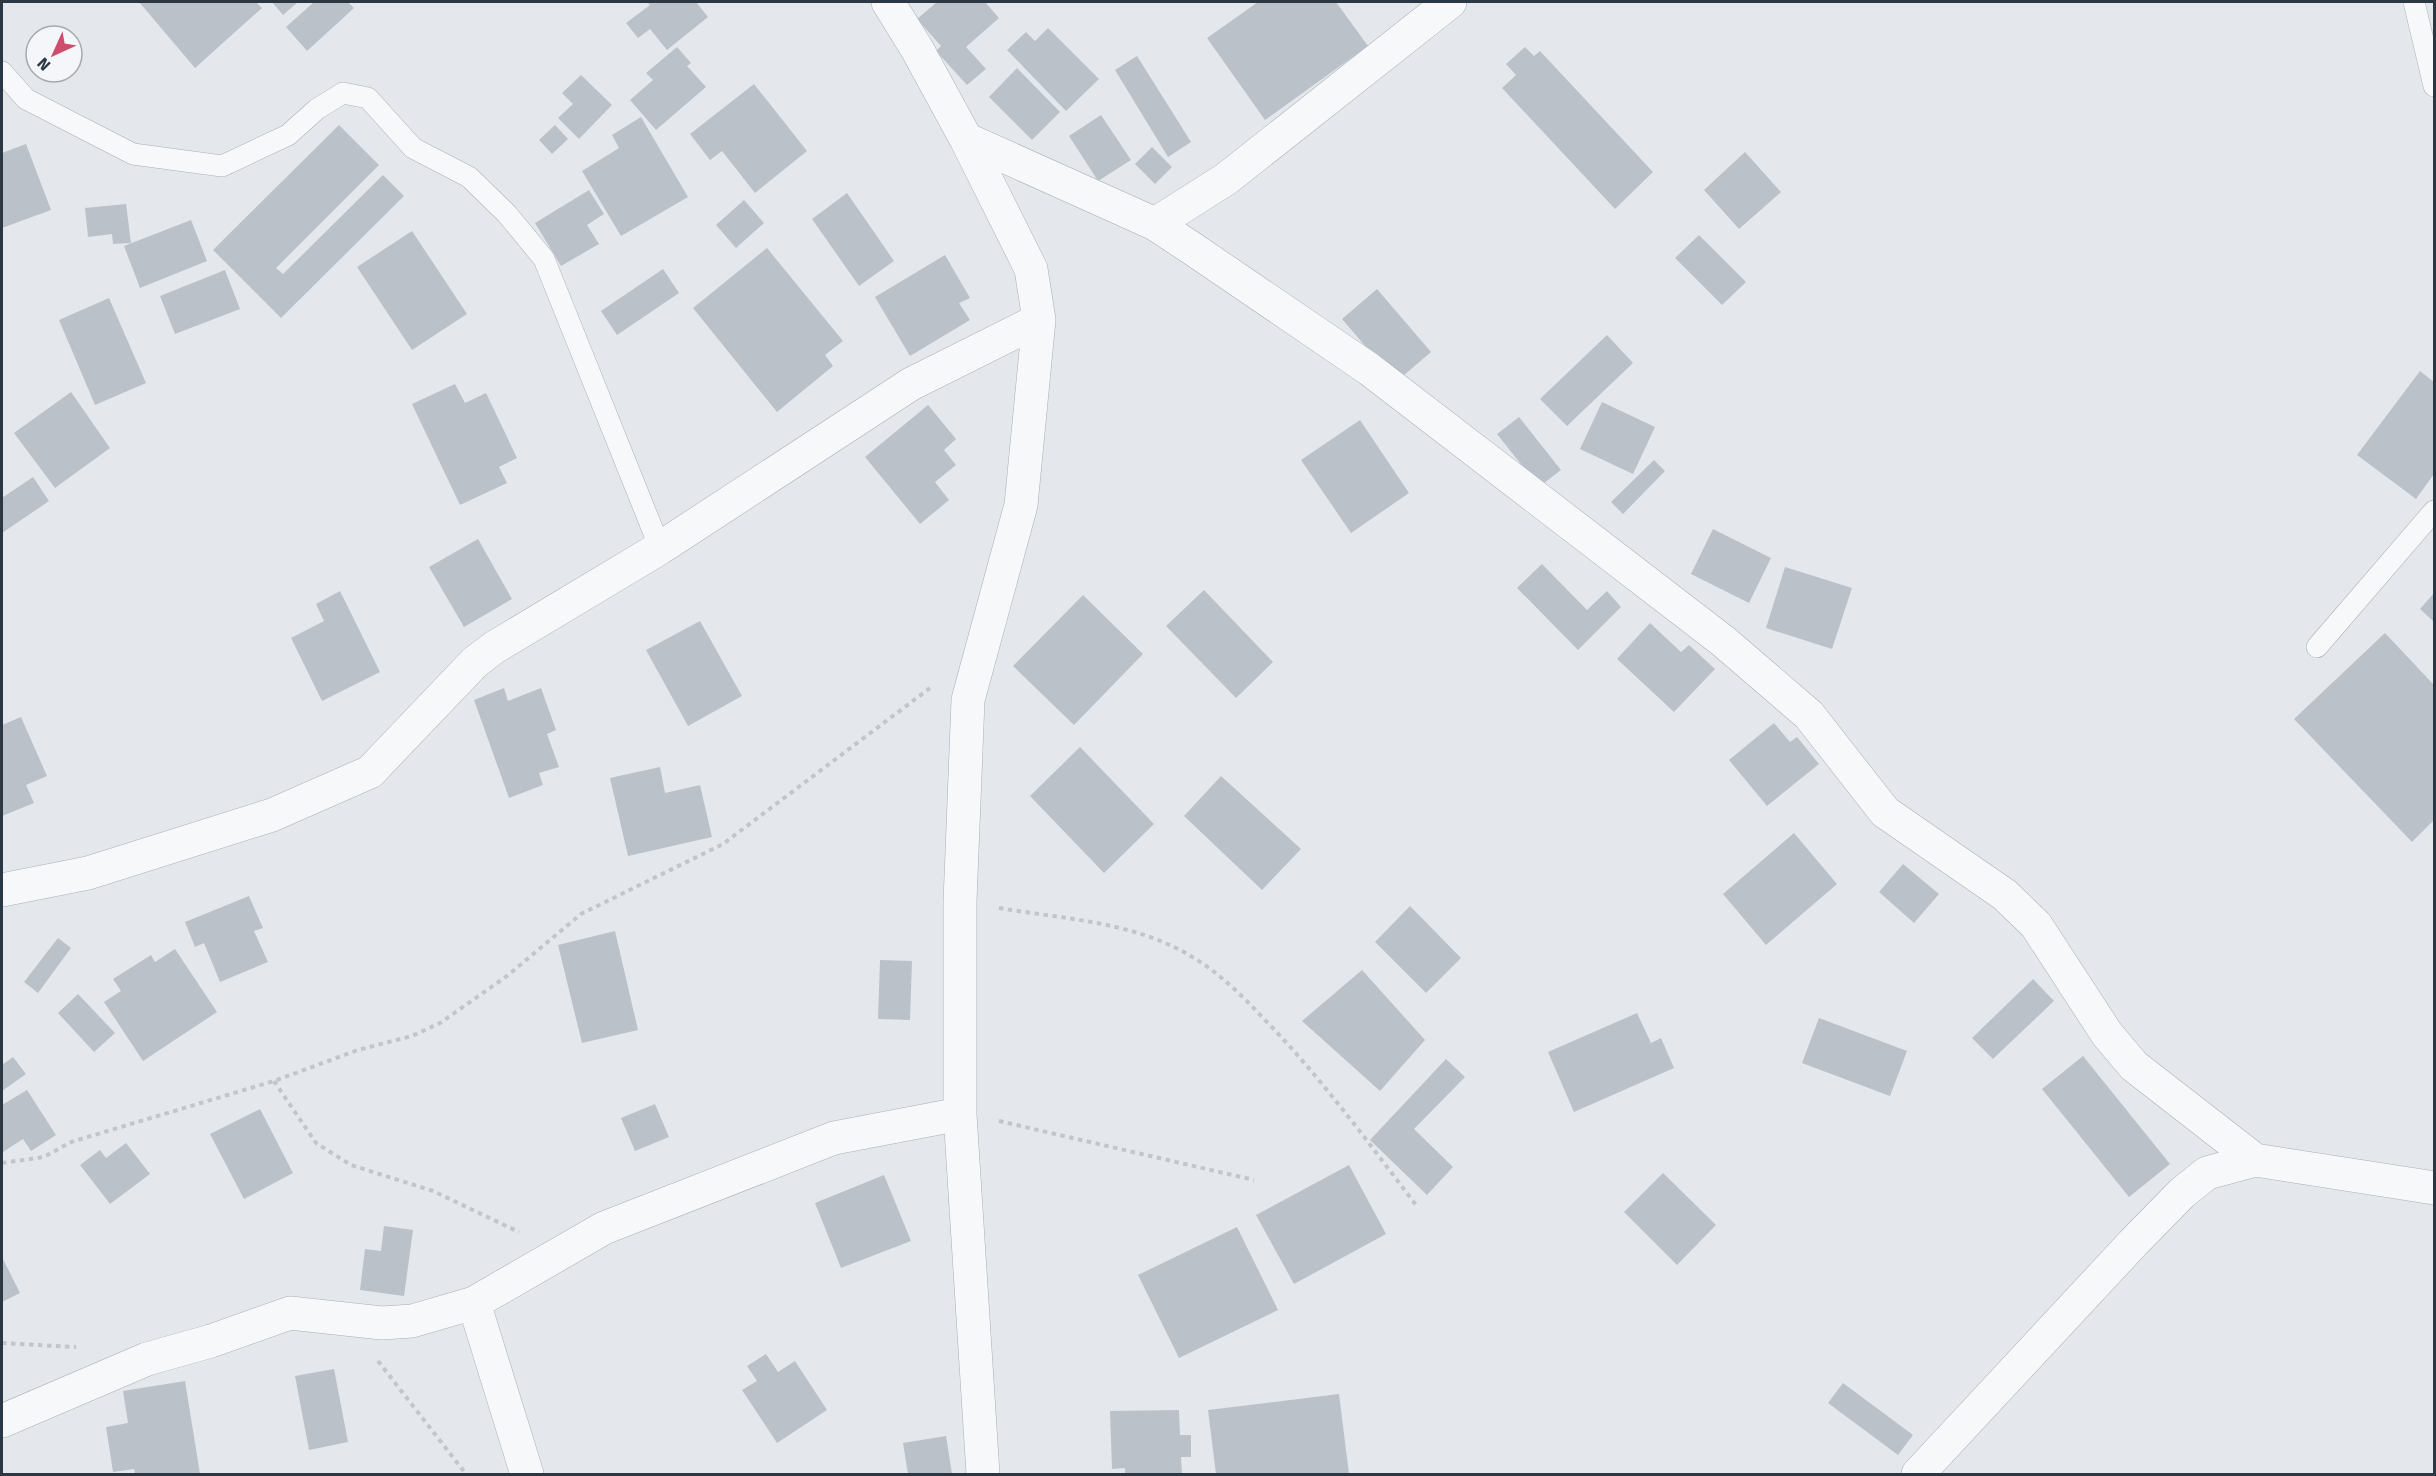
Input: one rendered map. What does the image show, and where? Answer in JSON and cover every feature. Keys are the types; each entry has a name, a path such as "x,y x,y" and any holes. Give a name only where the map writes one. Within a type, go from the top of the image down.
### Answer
{"street":[{"path":"888,2 966,139 1031,269 1039,320 1021,505 968,700 960,902 960,1114 983,1474"},
{"path":"1155,224 1226,179 1436,6"},
{"path":"966,139 1155,224 1369,369 1723,641 1809,715 1886,812 2004,896 2036,925 2107,1034 2134,1066 2255,1160"},
{"path":"2,890 88,873 272,815 352,781 370,771 474,662 495,647 660,548 911,384 1039,320"},
{"path":"2,1421 147,1359 212,1341 290,1313 382,1323 412,1321 474,1304 560,1251 604,1228 834,1138 960,1114"},
{"path":"1918,1474 2182,1193 2207,1173 2255,1160 2434,1188"},
{"path":"474,1304 526,1474"}],"lane":[{"path":"2414,2 2434,86"},
{"path":"2,72 26,99 133,154 222,166 288,135 317,109 343,93 368,98 413,148 469,177 507,214 544,259 660,548"},
{"path":"2317,647 2434,511"}],"path":[{"path":"2,1163 44,1157 71,1142 274,1081 358,1050 412,1036 440,1023 507,976 581,914 723,844 934,686"},
{"path":"960,902 1126,929 1175,947 1199,961 1232,985 1307,1062 1416,1205"},
{"path":"274,1081 316,1143 351,1165 434,1191 560,1251"},
{"path":"960,1114 1254,1180"},
{"path":"345,1318 466,1474"}],"building":[{"path":"139,2 256,2 262,8 195,68"},
{"path":"272,2 298,2 283,15"},
{"path":"314,2 348,2 354,8 307,51 286,27"},
{"path":"647,2 696,2 708,17 667,50 650,29 638,38 626,23 650,5"},
{"path":"937,2 985,2 999,18 966,47 986,69 967,85 936,51 941,46 917,19"},
{"path":"1258,2 1336,2 1368,46 1265,120 1207,38"},
{"path":"1048,28 1099,79 1066,111 1007,50 1026,32 1035,41"},
{"path":"677,47 691,63 687,66 706,87 656,130 630,100 653,80 646,73"},
{"path":"1525,47 1534,56 1540,51 1653,172 1615,209 1502,88 1516,75 1506,64"},
{"path":"1137,56 1191,142 1168,157 1115,70"},
{"path":"1017,68 1060,112 1032,140 989,97"},
{"path":"581,75 612,105 579,139 558,118 573,104 562,93"},
{"path":"754,84 807,151 755,193 722,151 710,160 690,134"},
{"path":"1101,115 1131,160 1098,181 1069,136"},
{"path":"641,117 688,197 621,236 582,171 619,148 612,135"},
{"path":"339,125 379,165 276,268 283,274 383,175 404,196 281,318 213,250"},
{"path":"555,125 568,139 552,154 539,140"},
{"path":"26,144 51,210 2,228 2,153"},
{"path":"1152,147 1172,167 1155,184 1135,164"},
{"path":"1745,152 1781,192 1739,229 1704,190"},
{"path":"589,190 604,214 587,225 599,244 561,266 535,223"},
{"path":"847,193 894,261 859,286 812,219"},
{"path":"744,200 764,223 736,248 716,225"},
{"path":"126,204 131,243 113,244 112,234 88,237 85,208"},
{"path":"191,220 207,261 140,288 124,246"},
{"path":"412,231 467,314 412,350 357,267"},
{"path":"1699,235 1746,282 1722,305 1675,258"},
{"path":"767,248 843,341 825,355 833,366 777,412 693,308"},
{"path":"945,255 970,298 959,303 970,320 910,356 875,297"},
{"path":"663,269 679,293 617,335 601,311"},
{"path":"225,270 240,309 175,334 160,296"},
{"path":"1377,289 1431,352 1396,382 1342,319"},
{"path":"109,298 146,383 95,405 59,320"},
{"path":"1607,335 1633,363 1567,426 1540,399"},
{"path":"2420,371 2434,382 2434,474 2416,499 2357,455"},
{"path":"455,384 465,403 486,393 517,458 499,467 507,483 460,505 412,404"},
{"path":"71,392 110,448 55,488 14,433"},
{"path":"1602,402 1655,427 1633,474 1580,449"},
{"path":"928,405 956,439 944,450 956,465 935,482 949,500 920,524 865,457"},
{"path":"1519,417 1561,470 1539,487 1497,434"},
{"path":"1360,420 1409,493 1351,533 1301,460"},
{"path":"1654,460 1665,471 1623,514 1611,502"},
{"path":"33,477 49,501 2,533 2,498"},
{"path":"1713,529 1771,558 1749,603 1691,574"},
{"path":"478,539 512,599 464,627 429,567"},
{"path":"1542,564 1587,610 1607,591 1621,607 1578,650 1517,588"},
{"path":"1785,567 1852,588 1832,649 1766,628"},
{"path":"1204,590 1273,662 1236,698 1166,626"},
{"path":"340,591 380,672 322,701 291,638 324,621 316,604"},
{"path":"2434,593 2434,622 2420,609"},
{"path":"1083,595 1143,654 1074,725 1013,666"},
{"path":"700,621 742,696 688,726 646,650"},
{"path":"1650,623 1681,652 1689,645 1715,669 1674,712 1617,659"},
{"path":"2385,633 2434,685 2434,820 2412,842 2294,719"},
{"path":"504,688 508,701 541,688 556,730 547,734 559,767 539,773 543,785 509,798 474,700"},
{"path":"21,717 47,776 26,785 34,803 2,816 2,725"},
{"path":"1774,723 1790,742 1797,737 1819,764 1767,806 1729,760"},
{"path":"1080,747 1154,824 1104,873 1030,796"},
{"path":"660,767 665,793 700,785 712,837 628,856 610,778"},
{"path":"1221,776 1301,849 1262,890 1184,816"},
{"path":"1794,833 1837,884 1766,945 1723,894"},
{"path":"1903,864 1939,894 1914,923 1879,892"},
{"path":"249,896 263,928 254,931 268,962 220,982 204,943 195,947 185,922"},
{"path":"1410,906 1461,958 1426,993 1375,942"},
{"path":"615,931 638,1030 582,1043 558,945"},
{"path":"58,938 71,948 38,993 24,982"},
{"path":"175,949 217,1012 143,1061 104,1002 121,991 113,979 151,955 155,962"},
{"path":"880,960 912,961 910,1020 878,1019"},
{"path":"1362,970 1425,1040 1380,1091 1302,1021"},
{"path":"2033,979 2054,1001 1993,1059 1972,1038"},
{"path":"78,994 115,1033 94,1052 58,1013"},
{"path":"1637,1013 1651,1043 1661,1038 1674,1068 1574,1112 1548,1052"},
{"path":"1819,1018 1907,1051 1890,1096 1802,1063"},
{"path":"2083,1056 2170,1164 2129,1197 2042,1089"},
{"path":"13,1057 26,1074 2,1091 2,1065"},
{"path":"1446,1059 1465,1077 1414,1129 1453,1167 1427,1195 1370,1140"},
{"path":"27,1090 56,1135 31,1151 23,1139 3,1152 2,1105"},
{"path":"655,1104 669,1137 635,1151 621,1118"},
{"path":"260,1109 293,1173 244,1199 210,1134"},
{"path":"126,1143 150,1174 110,1204 80,1165 100,1150 106,1158"},
{"path":"1349,1165 1386,1234 1294,1284 1256,1215"},
{"path":"1663,1173 1716,1225 1677,1265 1624,1212"},
{"path":"884,1175 911,1241 841,1268 815,1203"},
{"path":"384,1226 413,1230 404,1296 360,1290 365,1249 381,1251"},
{"path":"1237,1227 1278,1310 1179,1358 1138,1275"},
{"path":"2,1257 20,1293 2,1302"},
{"path":"766,1354 778,1372 795,1361 827,1410 777,1443 742,1390 757,1381 747,1366"},
{"path":"334,1369 348,1442 309,1450 295,1376"},
{"path":"185,1381 200,1474 135,1474 134,1469 113,1472 106,1427 128,1423 123,1391"},
{"path":"1843,1383 1913,1435 1898,1455 1828,1403"},
{"path":"1339,1394 1349,1474 1216,1474 1208,1410"},
{"path":"1179,1410 1180,1435 1191,1435 1191,1457 1181,1457 1182,1474 1125,1474 1125,1468 1112,1469 1110,1411"},
{"path":"946,1436 952,1474 908,1474 903,1443"}]}
